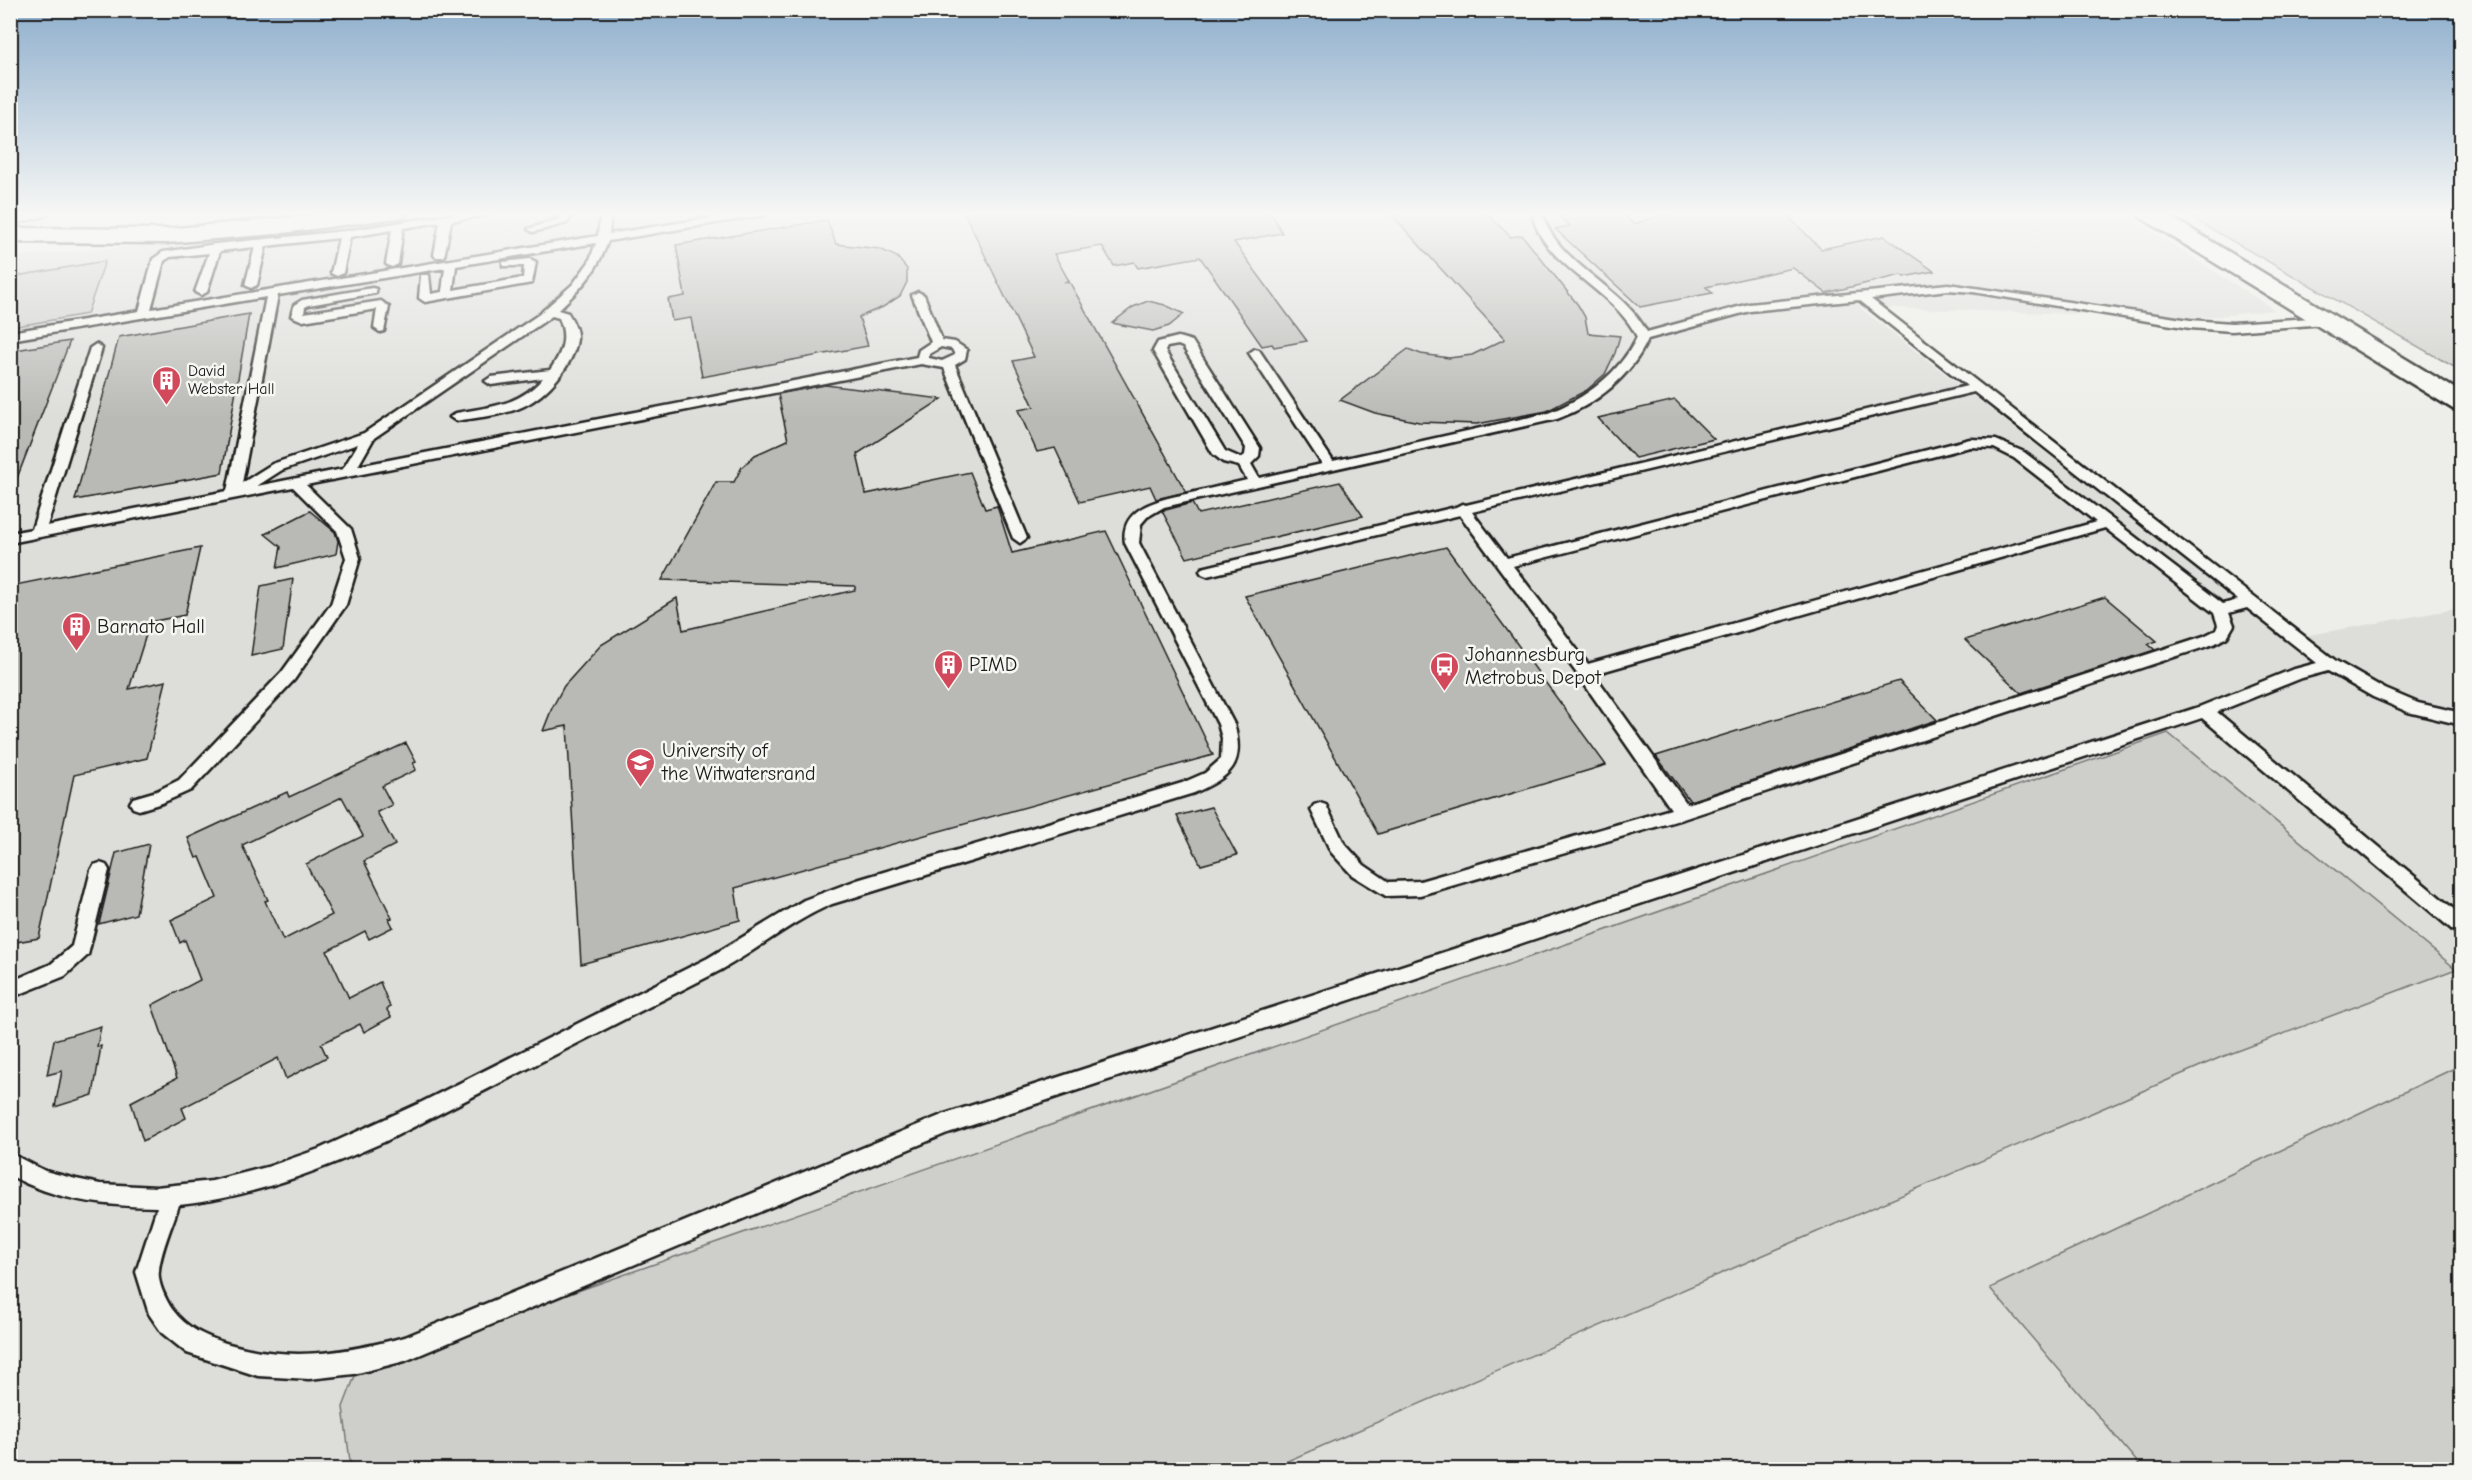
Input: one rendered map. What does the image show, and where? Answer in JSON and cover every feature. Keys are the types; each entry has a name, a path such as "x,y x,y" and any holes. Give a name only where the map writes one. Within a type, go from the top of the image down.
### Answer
{"main road":[{"path":"2261,281 2462,404"}],"lane":[{"path":"144,314 153,281"},
{"path":"201,292 205,281"},
{"path":"251,285 252,281"},
{"path":"10,336 340,281"},
{"path":"425,281 425,298 526,281"},
{"path":"447,295 449,281"},
{"path":"233,494 277,467 369,436 550,311 581,281"},
{"path":"10,1163 44,1182 67,1189 126,1198 171,1196 253,1181 291,1169 375,1134 739,950 794,914 829,898 1188,788 1221,773 1229,763 1231,738 1130,536 1136,519 1151,508 1565,412 1588,400 1609,380 1637,352 1643,337 1636,322 1620,303 1595,281"},
{"path":"1643,337 1749,309 1948,287 1973,289 2190,324 2232,327 2325,320"},
{"path":"372,291 302,303 297,316 381,305 383,307 380,328"},
{"path":"233,494 273,292"},
{"path":"918,295 938,344"},
{"path":"1863,298 2330,665 2379,693 2414,708 2462,719"},
{"path":"456,417 518,405 533,397 554,373 571,340 564,316 550,311"},
{"path":"1244,463 1252,456 1253,448 1188,344 1178,341 1162,345 1159,351 1220,454 1228,459 1244,463 1255,483"},
{"path":"10,538 923,360 930,364 948,364 961,356 961,350 954,345 938,344 922,353 923,360"},
{"path":"38,533 96,348"},
{"path":"1255,353 1330,466"},
{"path":"948,364 1020,538"},
{"path":"491,381 554,373"},
{"path":"1207,571 1462,508 1977,387"},
{"path":"348,472 369,436"},
{"path":"1320,810 1337,847 1358,870 1386,889 1420,888 1683,812 2209,640 2222,633 2226,625 2220,610 2019,455 1996,444 1970,443 1504,564"},
{"path":"139,803 162,796 185,785 288,676 338,605 353,558 344,530 294,482"},
{"path":"1462,508 1584,670 1683,812"},
{"path":"1584,670 2108,523"},
{"path":"2220,610 2250,602"},
{"path":"171,1196 147,1272 157,1306 170,1324 195,1345 258,1364 309,1367 354,1362 405,1349 942,1125 2205,711 2296,674 2330,665"},
{"path":"2205,711 2462,927"},
{"path":"10,990 64,968 81,949 100,870"}],"shaded area":[{"name":"University of the Witwatersrand","path":"11,281 2230,281 2275,310 2201,318 1859,307 2287,639 2461,608 2461,1469 11,1470"},
{"path":"11,281 98,281 87,314 11,327"},
{"path":"2303,281 2461,281 2461,371"},
{"path":"2168,733 2456,969 2219,1058 1269,1469 351,1469 343,1407 358,1368"},
{"path":"2461,1065 2461,1469 2143,1469 1990,1288"}],"building":[{"path":"682,281 907,281 900,296 883,307 859,317 868,346 702,377 691,318 672,321 668,299 685,296"},
{"path":"997,281 1069,281 1064,282 1070,283 1186,492 1156,499 1150,486 1080,502 1055,448 1037,452 1018,410 1034,407 1013,361 1034,357"},
{"path":"1217,281 1263,281 1307,341 1274,347 1272,344 1262,346"},
{"path":"1452,281 1559,281 1585,317 1588,333 1620,336 1605,374 1587,390 1547,411 1477,424 1419,422 1375,413 1340,400 1408,349 1421,354 1449,358 1472,355 1505,339"},
{"path":"1612,281 1733,281 1706,287 1712,293 1640,307"},
{"path":"1810,281 1876,281 1826,293"},
{"path":"1148,301 1165,305 1184,314 1169,326 1153,331 1112,323 1133,307"},
{"name":"David Webster Hall","path":"249,314 222,473 75,500 119,337"},
{"path":"70,341 12,491 10,491 10,351"},
{"path":"825,385 942,399 857,454 866,494 970,472 985,509 997,506 1012,553 1106,531 1213,755 735,888 740,920 581,964 567,726 543,731 552,708 564,686 601,645 677,598 683,630 855,590 855,586 662,580 716,482 734,482 742,467 755,455 788,440 778,394"},
{"path":"1675,400 1714,439 1635,458 1598,418"},
{"path":"1340,482 1363,516 1187,558 1162,511 1192,503 1198,514"},
{"path":"310,511 335,532 338,541 336,554 277,568 281,547 265,534"},
{"path":"1446,547 1606,765 1378,834 1245,596"},
{"name":"Barnato Hall","path":"200,548 185,615 150,622 129,689 166,681 147,758 74,775 39,938 10,943 10,586"},
{"name":"Barnato Hall","path":"293,579 283,649 251,656 261,586"},
{"path":"2105,597 2157,641 2148,644 2155,650 2021,693 1965,640"},
{"path":"1899,681 1937,720 1690,801 1656,756"},
{"path":"406,743 416,762 413,763 416,770 382,786 392,805 377,812 395,845 364,861 392,918 389,919 393,927 369,939 365,931 327,951 349,998 380,982 390,1007 387,1010 391,1017 364,1032 360,1024 321,1044 327,1057 286,1079 278,1058 182,1108 186,1118 143,1141 131,1102 177,1078 152,1005 200,980 185,940 180,943 171,920 217,898 200,857 196,858 188,838 287,792 289,797","holes":["342,797 363,836 306,864 332,915 283,940 265,901 268,900 242,845"]},
{"path":"1211,807 1237,855 1201,865 1177,816"},
{"path":"149,844 136,914 99,924 116,853"},
{"path":"101,1026 97,1047 101,1046 93,1095 55,1107 62,1071 47,1075 54,1040"}],"place":[{"name":"David Webster Hall","path":"167,406"},
{"name":"Barnato Hall","path":"76,652"},
{"name":"PIMD","path":"948,690"},
{"name":"Johannesburg Metrobus Depot","path":"1444,692"},
{"name":"University of the Witwatersrand","path":"641,788"}]}
